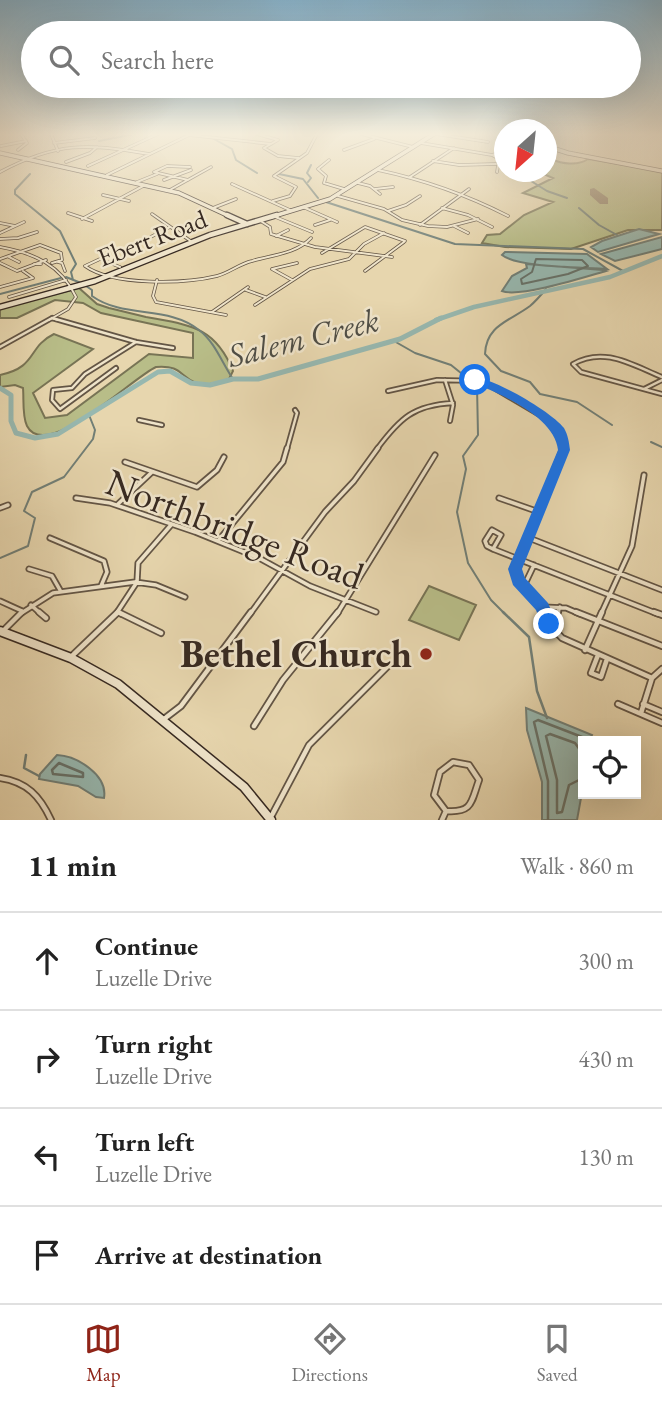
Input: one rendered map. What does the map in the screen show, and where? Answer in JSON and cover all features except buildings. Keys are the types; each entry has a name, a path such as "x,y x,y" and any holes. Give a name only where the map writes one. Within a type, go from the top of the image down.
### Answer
{"main road":[{"path":"83,172 169,191 247,224"},
{"name":"Ebert Road","path":"69,284 105,277 192,242 338,196 375,172"},
{"path":"0,307 69,284"},
{"path":"1,631 71,657 118,684 244,787 270,819"}],"street":[{"path":"103,177 113,172"},
{"path":"154,172 188,180"},
{"path":"169,182 186,172"},
{"path":"169,191 202,172"},
{"path":"273,201 290,196 294,191 295,186 275,176 280,172"},
{"path":"322,172 326,176 324,183 348,190"},
{"path":"388,172 461,194 508,216"},
{"path":"410,177 417,172"},
{"path":"135,183 157,174"},
{"path":"164,180 183,175"},
{"path":"138,178 143,179"},
{"path":"358,183 375,189 380,194"},
{"path":"232,184 292,211"},
{"path":"82,219 145,186"},
{"path":"375,189 393,187"},
{"path":"420,225 469,190"},
{"path":"103,195 129,201"},
{"path":"388,211 406,205 420,195"},
{"path":"338,196 388,211 400,219 420,225 454,226 478,219"},
{"path":"212,208 236,199"},
{"path":"303,207 337,222"},
{"path":"442,208 478,219 492,227"},
{"path":"68,213 92,221"},
{"path":"152,214 192,242"},
{"path":"273,216 312,232"},
{"path":"259,220 270,227 270,231 276,236 306,244 392,257"},
{"path":"315,225 330,220"},
{"path":"0,222 15,226"},
{"path":"0,233 24,222"},
{"path":"322,253 343,237 365,226 405,241 388,249 365,271"},
{"path":"454,226 468,233"},
{"path":"137,244 170,227"},
{"path":"276,236 288,230"},
{"path":"0,239 18,238 37,232"},
{"path":"255,305 316,267 345,261 364,244 384,233"},
{"path":"120,267 100,259 85,266 88,270 116,280 217,276 241,264 306,244 312,237"},
{"path":"46,260 11,272 0,261 40,245 61,253 62,260 52,263"},
{"path":"0,247 52,263 76,297 74,302 52,318 0,347"},
{"path":"9,257 19,262"},
{"path":"56,262 62,263 65,271"},
{"path":"292,280 272,269 298,263"},
{"path":"34,264 41,264"},
{"path":"0,287 33,278 22,270"},
{"path":"157,280 153,296 156,302 226,315"},
{"path":"9,298 69,284"},
{"path":"212,312 248,287"},
{"path":"246,290 265,297"},
{"path":"52,318 136,342 173,348"},
{"path":"116,368 60,409 52,400 54,390 72,388 85,374 136,342"},
{"path":"662,378 599,354 583,357 573,363 577,370 584,373 662,394"},
{"path":"645,389 662,378"},
{"path":"445,380 453,403 450,421"},
{"path":"388,391 410,384 475,380 490,384 558,429 564,450 515,572 543,607 551,626 566,641 652,678"},
{"path":"164,719 181,706 325,512 354,481 383,440 405,419 424,406 453,403"},
{"path":"218,541 283,462 297,413 295,410"},
{"path":"139,419 162,425"},
{"path":"254,726 283,680 347,601 435,455"},
{"path":"200,486 217,471 223,457"},
{"path":"125,462 200,486"},
{"path":"118,504 152,472"},
{"path":"585,650 632,546 644,475"},
{"path":"200,486 202,491"},
{"name":"Northbridge Road","path":"76,498 118,504 218,541 258,557 301,582 376,612"},
{"path":"499,498 540,512"},
{"path":"0,508 8,505"},
{"path":"71,657 118,612 137,582 138,563 171,524"},
{"path":"493,549 501,535 492,530 485,542 493,549 662,615"},
{"path":"50,538 104,561 107,572 101,586"},
{"path":"529,538 662,590"},
{"path":"524,586 534,565"},
{"path":"29,569 52,576 61,590"},
{"path":"1,631 22,611 61,590 121,586 137,582 160,586 184,597"},
{"path":"0,601 22,611"},
{"path":"31,605 46,618"},
{"path":"543,607 560,607 662,646"},
{"path":"551,626 560,607"},
{"path":"118,612 161,633"},
{"path":"598,655 591,673 601,677 607,659"},
{"path":"270,819 309,745 322,729 389,665"},
{"path":"641,713 652,678 662,669"},
{"path":"618,704 662,723"},
{"path":"643,704 662,712"},
{"path":"465,763 474,769 479,780 472,803 461,813 446,811 435,799 436,781 447,764 465,763"},
{"path":"0,778 21,782 33,789 51,820"},
{"path":"442,820 446,811"}],"green space":[{"path":"557,172 662,172 662,230 628,230 571,249 505,247 482,243 487,235 500,234 524,215 553,202 523,193 545,182 557,182"},
{"path":"79,288 97,304 175,322 209,336 226,356 233,371 229,379 213,384 200,384 176,369 156,367 70,426 52,434 37,434 25,422 23,388 15,385 0,387 0,375 21,367 45,339 54,334 93,349 33,393 45,418 67,415 149,354 193,358 193,333 101,313 83,303 55,300 17,318 0,318 0,308"},
{"path":"429,586 476,605 459,640 409,620"}],"water":[{"path":"639,229 659,234 598,252 591,247 602,241"},
{"path":"662,237 662,249 615,261 601,254"},
{"path":"505,252 587,254 607,269 522,262 502,255"},
{"path":"526,264 606,271 522,292 502,291 512,276 527,268"},
{"path":"526,708 592,735 578,736 578,799 581,799 577,820 542,820 542,782 527,730"},
{"path":"57,755 73,759 90,768 101,782 104,798 96,797 78,786 39,779 40,774"}],"waterway":[{"path":"307,172 311,178 308,182"},
{"path":"30,174 15,190 15,194 60,231 76,264 71,272 73,280"},
{"path":"279,174 303,179 318,198"},
{"path":"533,182 567,198"},
{"path":"326,202 455,244 583,249 623,271"},
{"path":"579,208 599,225 617,235"},
{"name":"Salem Creek","path":"439,319 474,307 610,277 662,256"},
{"path":"66,277 73,280"},
{"path":"0,294 61,278"},
{"path":"73,280 81,283"},
{"path":"86,286 92,290 92,296 105,303 187,322 205,335 233,379"},
{"path":"546,289 530,306 494,330 486,344 485,354 501,371 530,382 540,394 577,402 612,425"},
{"name":"Salem Creek","path":"0,388 11,395 11,421 16,433 35,438 58,434 158,372 170,371 191,383 210,385 233,379 258,379 400,339 439,319"},
{"path":"394,341 415,353 451,365 477,386 478,435 463,456 466,469 457,512 468,563 491,600 503,612"},
{"path":"0,558 28,546 35,518 24,511 32,492 64,477 93,439 95,430 89,415"},
{"path":"651,442 662,447"},
{"path":"503,612 529,637 537,691 547,718"},
{"path":"26,755 24,768 39,776"}],"runway":[{"path":"594,192 604,201"}],"place":[{"name":"Bethel Church","path":"426,654"}],"route":[{"path":"475,380 499,389 548,420 558,429 563,439 564,450 515,569 516,577 543,607 549,624"}]}
